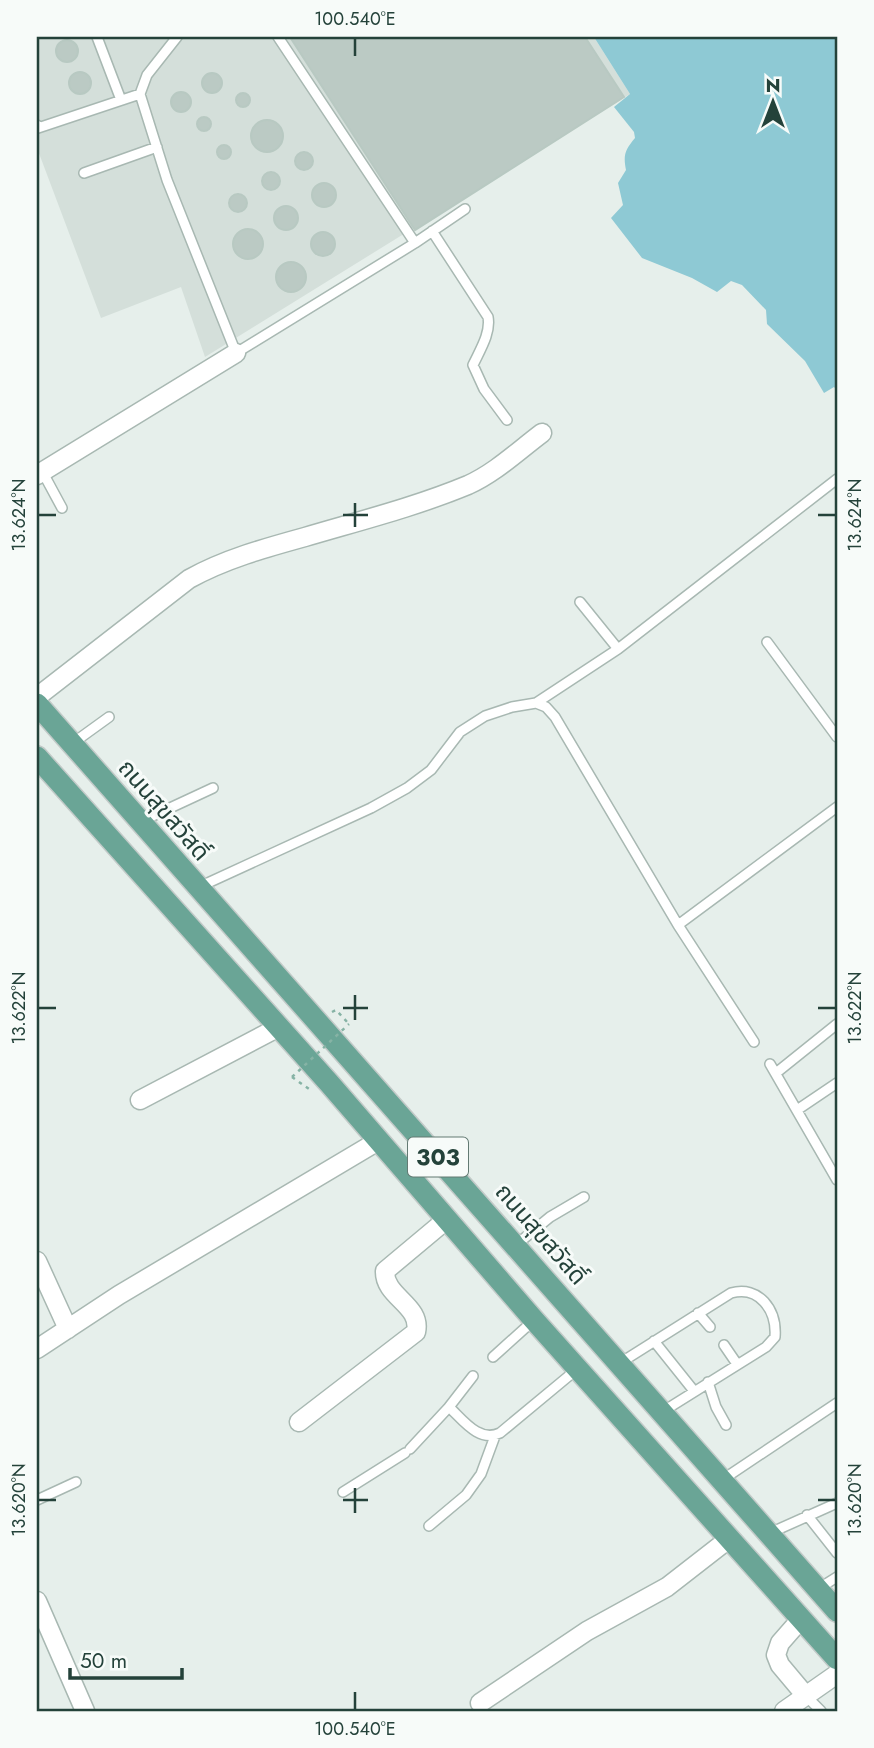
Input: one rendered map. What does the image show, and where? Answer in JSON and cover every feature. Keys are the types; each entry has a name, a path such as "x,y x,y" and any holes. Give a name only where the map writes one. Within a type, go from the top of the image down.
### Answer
{"main road":[{"name":"ถนนสุขสวัสดิ์","path":"37,704 837,1611"},
{"name":"303","path":"37,757 837,1659"}],"street":[{"path":"40,473 236,353"},
{"path":"37,697 189,579 207,569 252,552 388,512 468,484 487,474 542,433"},
{"path":"140,1100 279,1027"},
{"path":"37,1349 120,1295 378,1142"},
{"path":"299,1422 416,1332 416,1316 388,1286 385,1271 446,1220"},
{"path":"37,1261 68,1329"},
{"path":"480,1703 587,1631 667,1587 730,1538"},
{"path":"37,1601 85,1711"},
{"path":"801,1619 780,1643 776,1655 780,1665 806,1696"},
{"path":"784,1711 837,1674"}],"lane":[{"path":"97,37 121,100"},
{"path":"177,37 147,75 140,94 167,180 236,353 415,243 465,209"},
{"path":"278,37 415,243"},
{"path":"37,125 37,128 140,94"},
{"path":"84,173 157,147"},
{"path":"432,231 488,317 490,324 487,335 474,365 484,389 508,420"},
{"path":"40,473 62,508"},
{"path":"197,888 335,825 407,788 430,770 460,732 485,716 536,703 618,649 837,479"},
{"path":"580,602 618,649"},
{"path":"767,642 837,737"},
{"path":"536,703 546,707 555,717 678,925 754,1042"},
{"path":"72,744 109,717"},
{"path":"140,822 213,788"},
{"path":"678,925 837,807"},
{"path":"776,1073 837,1024"},
{"path":"770,1064 837,1180"},
{"path":"797,1110 837,1083"},
{"path":"516,1245 550,1217 584,1197"},
{"path":"620,1363 731,1293 744,1290 756,1294 771,1312 776,1325 775,1337 766,1347 662,1412"},
{"path":"698,1314 710,1326"},
{"path":"493,1357 534,1320"},
{"path":"654,1341 694,1391"},
{"path":"724,1345 737,1364"},
{"path":"449,1407 478,1433 488,1437 495,1436 578,1369"},
{"path":"343,1492 407,1451 449,1407 472,1376"},
{"path":"708,1382 716,1407 726,1425"},
{"path":"721,1480 837,1403"},
{"path":"429,1526 466,1495 481,1474 495,1436"},
{"path":"37,1500 76,1482"},
{"path":"768,1534 837,1503"},
{"path":"807,1515 837,1553"},
{"path":"818,1589 837,1577"},
{"path":"806,1696 821,1711"}],"path":[{"path":"292,1077 349,1024"}],"shaded area":[{"path":"37,37 594,37 630,94 205,357 181,287 101,318 37,148"}],"water":[{"path":"594,37 837,37 837,390 834,387 824,393 805,361 767,324 766,310 742,285 731,281 717,292 692,278 642,258 611,218 623,205 618,183 626,170 626,153 635,138 634,132 614,107 630,94"}],"building":[{"path":"290,37 585,37 624,97 415,230"},
{"path":"67,40 75,43 78,51 75,59 67,62 59,59 56,51 59,43"},
{"path":"80,72 88,75 91,83 88,91 80,94 72,91 69,83 72,75"},
{"path":"208,73 216,73 222,83 216,93 208,93 202,87 202,79"},
{"path":"177,92 185,92 191,102 185,112 177,112 171,106 171,98"},
{"path":"240,93 246,93 250,100 246,107 240,107 236,103 236,97"},
{"path":"201,117 207,117 211,124 207,131 201,131 197,127 197,121"},
{"path":"267,120 278,125 283,136 278,147 267,152 256,147 251,136 256,125"},
{"path":"221,145 227,145 231,152 227,159 221,159 217,155 217,149"},
{"path":"300,152 308,152 313,161 311,168 300,170 295,165 295,157"},
{"path":"267,172 275,172 280,181 278,188 267,190 262,185 262,177"},
{"path":"324,183 333,186 336,195 333,204 324,207 315,204 312,195 315,186"},
{"path":"234,194 242,194 247,203 245,210 234,212 229,207 229,199"},
{"path":"286,206 295,209 298,218 295,227 286,230 277,227 274,218 277,209"},
{"path":"248,229 254,230 262,238 262,250 254,258 248,259 242,258 234,250 233,244 234,238 242,230"},
{"path":"323,232 332,235 335,244 332,253 323,256 314,253 311,244 314,235"},
{"path":"291,262 297,263 305,271 305,283 297,291 291,292 285,291 277,283 276,277 277,271 285,263"}]}
